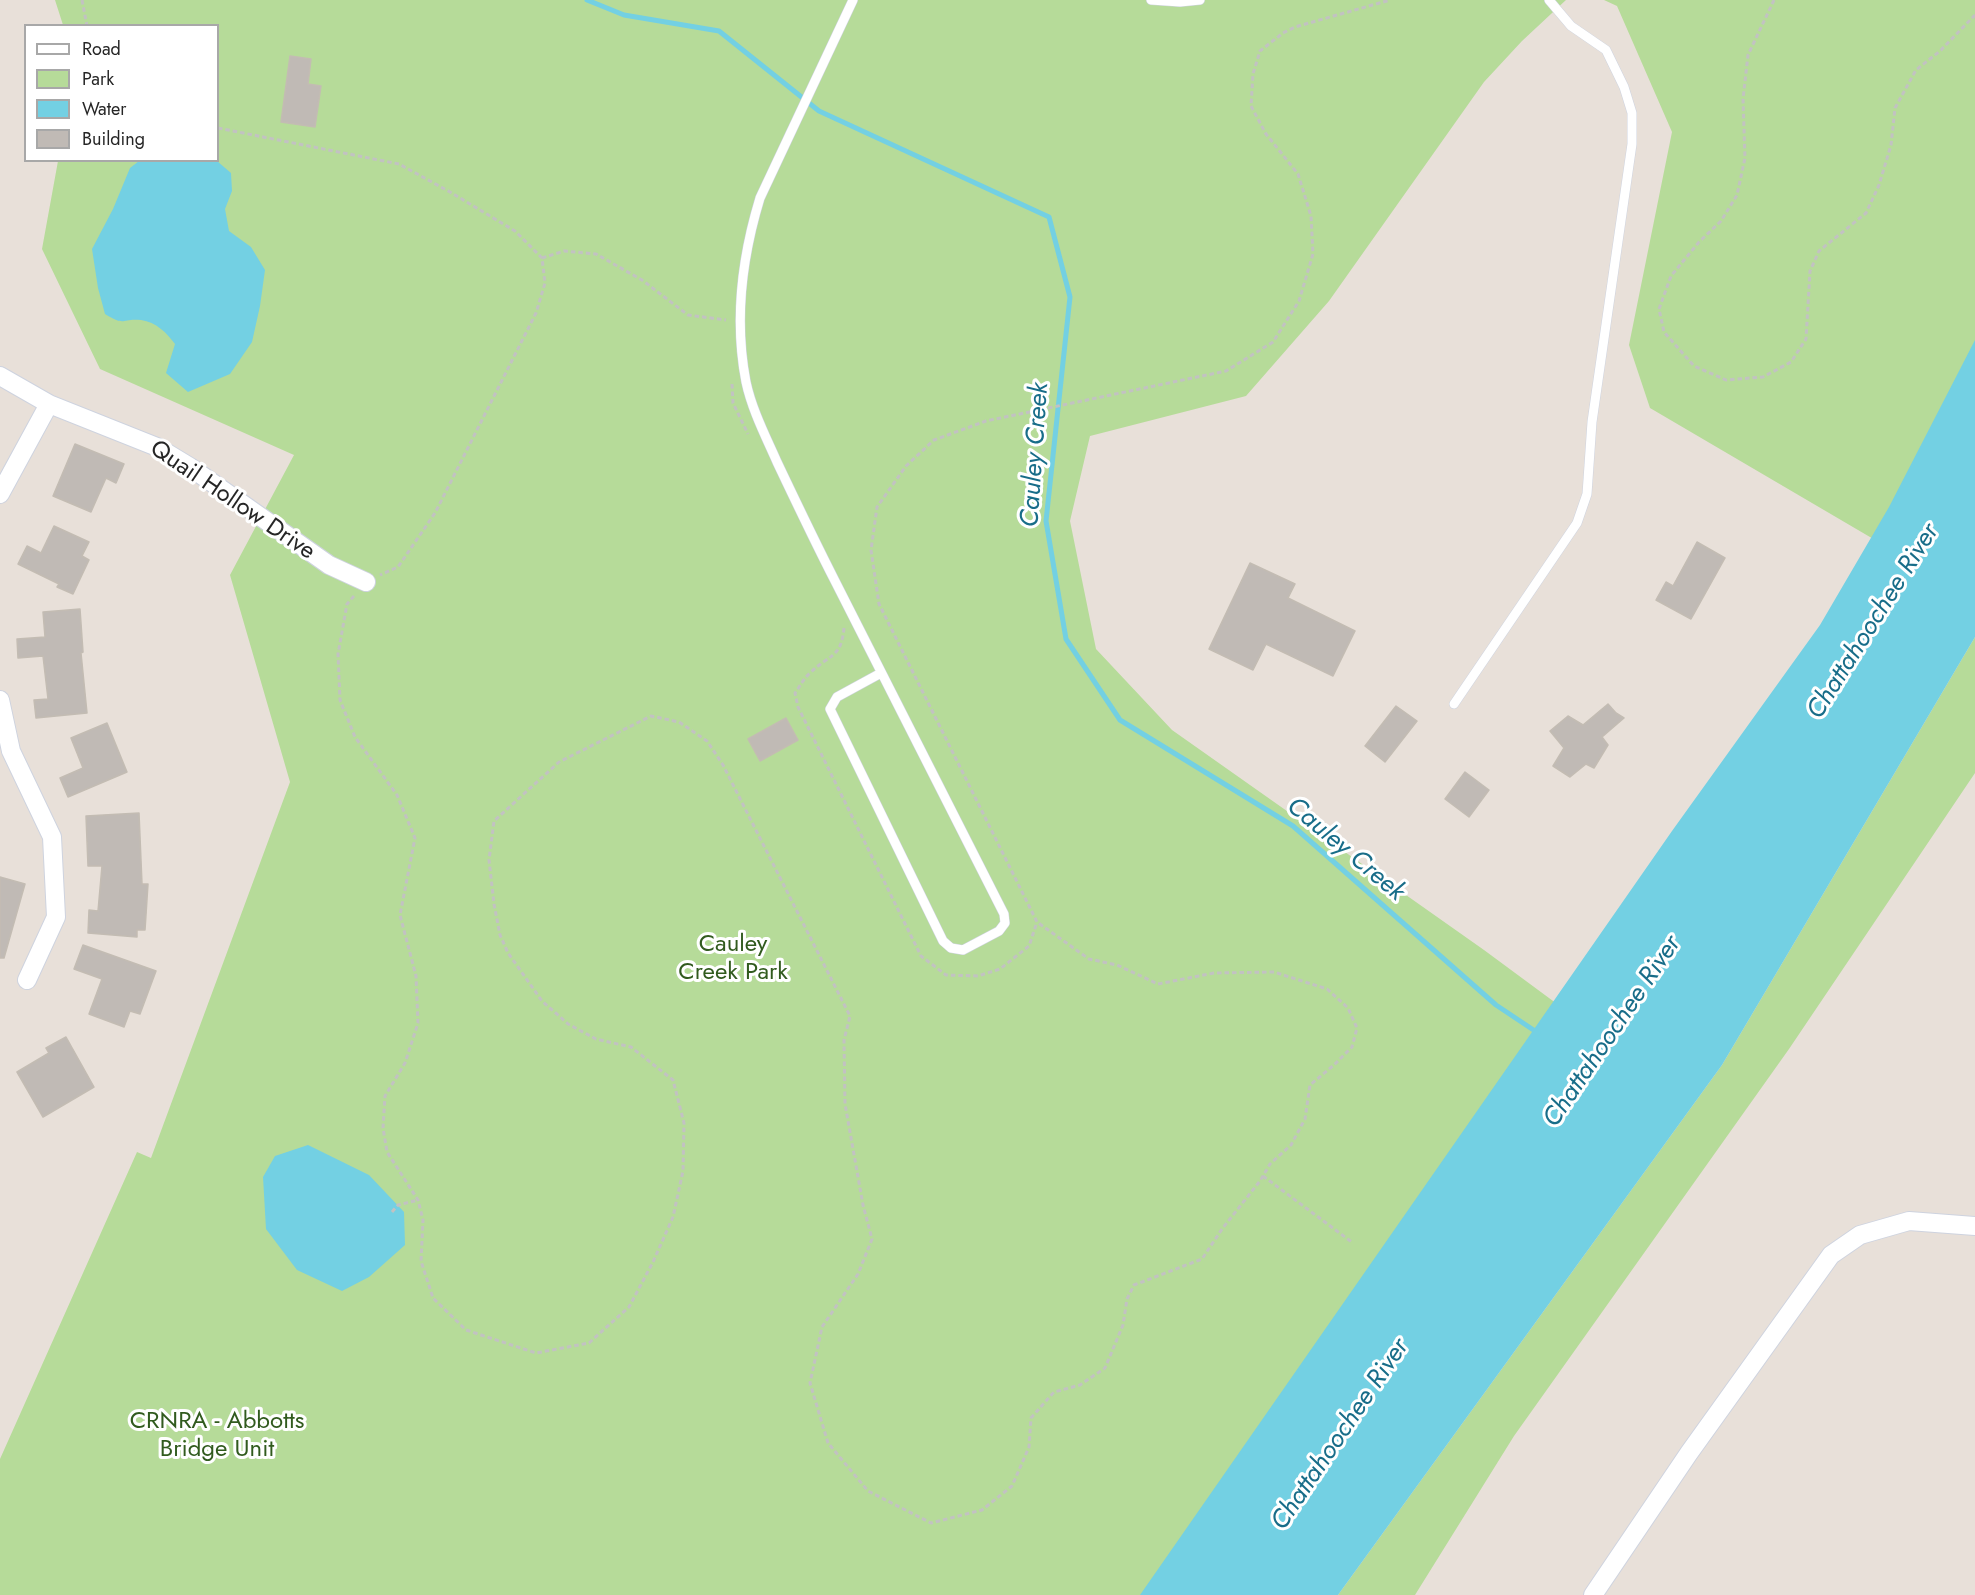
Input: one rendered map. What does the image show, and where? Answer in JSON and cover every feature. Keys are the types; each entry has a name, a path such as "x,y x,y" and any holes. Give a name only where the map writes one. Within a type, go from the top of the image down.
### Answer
{"street":[{"name":"Quail Hollow Drive","path":"0,376 49,404 158,447 329,565 366,582"},
{"path":"0,494 49,404"},
{"path":"0,700 5,753 52,837 56,917 27,980"},
{"path":"1593,1595 1689,1453 1831,1255 1860,1235 1909,1221 1975,1226"}],"lane":[{"path":"853,0 760,198 745,253 742,280 740,312 746,383 760,425 804,521 1004,914 1005,923 999,931 963,950 951,948 943,941 830,709 837,697 881,673"},
{"path":"1151,0 1180,2 1200,0"},
{"path":"1454,704 1577,523 1587,494 1592,422 1632,144 1632,113 1624,87 1605,50 1571,26 1549,0"}],"path":[{"path":"82,0 87,24"},
{"path":"219,128 399,164 515,231 542,258 545,282 536,313 435,513 398,567 366,582 347,604 338,654 340,700 355,737 397,795 415,838 400,915 416,976 418,1023 405,1063 386,1096 382,1128 387,1152 418,1200 423,1220 422,1261 432,1298 466,1330 536,1353 589,1343 629,1307 673,1217 684,1171 684,1123 673,1080 631,1047 596,1039 568,1024 542,1001 508,953 500,935 489,860 495,821 559,762 651,716 679,722 707,741 718,757 850,1016 844,1040 845,1104 863,1205 872,1239 858,1274 822,1327 810,1383 828,1443 868,1491 931,1523 982,1510 1012,1486 1029,1447 1031,1418 1054,1392 1080,1385 1105,1368 1123,1325 1127,1299 1134,1285 1202,1259 1270,1164 1291,1145 1305,1119 1310,1085 1352,1047 1357,1028 1348,1008 1327,989 1274,972 1214,973 1158,984 1117,965 1089,959 1037,922 879,604 871,550 877,507 906,465 934,440 986,422 1039,409 1084,402 1226,371 1273,342 1299,301 1313,254 1311,216 1298,174 1266,134 1251,106 1253,74 1260,51 1294,27 1390,0"},
{"path":"1774,0 1748,55 1743,99 1745,158 1737,195 1721,221 1699,242 1671,276 1659,309 1664,332 1694,366 1726,380 1763,377 1791,362 1806,339 1810,271 1820,251 1866,213 1879,185 1891,145 1895,108 1916,70 1940,51 1975,15"},
{"path":"542,258 564,251 596,254 642,280 688,315 726,320 727,310"},
{"path":"731,379 733,403 752,443"},
{"path":"844,627 842,644 830,659 810,673 795,693 798,707 921,956 946,975 978,976 1000,969 1029,946 1037,922"},
{"path":"1263,1176 1353,1243"},
{"path":"392,1212 398,1205 418,1200"}],"green space":[{"name":"Cauley Creek Park","path":"55,0 1566,0 1522,41 1484,82 1329,301 1246,396 1090,436 1070,521 1096,649 1172,730 1484,950 1572,1015 1161,1595 0,1595 0,1459 137,1152 151,1158 290,782 230,575 294,455 100,369 42,249 58,162 219,162 219,24 63,24"},
{"path":"1604,0 1975,0 1975,380 1887,547 1650,408 1629,345 1672,132 1617,6"},
{"path":"1975,637 1975,773 1789,1049 1514,1436 1415,1595 1338,1595 1722,1065"}],"water":[{"path":"138,162 218,162 231,173 232,191 225,209 229,231 251,247 265,270 252,342 230,374 188,392 166,373 175,344 161,329 146,321 120,321 105,314 98,288 92,249 113,209 130,168"},
{"name":"Chattahoochee River","path":"1975,340 1975,637 1722,1065 1338,1595 1140,1595 1672,831 1820,625 1889,507"},
{"path":"308,1145 369,1175 404,1212 405,1245 369,1277 342,1291 297,1270 266,1229 263,1177 275,1156"}],"building":[{"path":"290,56 311,59 308,84 321,86 315,127 281,122"},
{"path":"75,444 124,464 116,483 106,478 91,512 53,496"},
{"path":"54,526 89,542 82,556 89,560 73,594 57,587 59,584 18,564 27,546 41,553"},
{"path":"1697,542 1725,558 1691,619 1656,600 1666,582 1673,586"},
{"path":"1250,563 1295,584 1288,598 1355,631 1333,676 1266,644 1253,670 1209,649"},
{"path":"80,609 83,652 81,653 87,713 36,718 34,700 48,699 43,656 18,658 17,639 45,637 43,612"},
{"path":"1608,704 1624,718 1602,737 1608,745 1594,768 1586,764 1570,777 1553,766 1564,748 1550,731 1568,716 1583,725"},
{"path":"1396,706 1417,721 1385,762 1365,746"},
{"path":"786,718 798,740 760,761 748,739"},
{"path":"107,723 127,772 68,797 60,778 83,768 71,738"},
{"path":"1465,772 1489,790 1469,817 1445,799"},
{"path":"139,813 142,884 148,884 145,930 137,930 137,937 88,933 89,910 98,911 102,866 88,866 86,816"},
{"path":"0,877 25,884 4,958 0,958"},
{"path":"83,945 156,971 140,1014 130,1011 124,1027 89,1014 102,979 74,969"},
{"path":"66,1037 94,1087 43,1117 17,1072 49,1053 46,1048"}],"waterway":[{"name":"Cauley Creek","path":"587,0 624,15 719,31 819,111 1049,217 1070,297 1046,521 1066,639 1120,720 1293,826 1496,1005 1538,1033"}],"park label":[{"name":"CRNRA - Abbotts Bridge Unit","path":"217,1436"}]}
